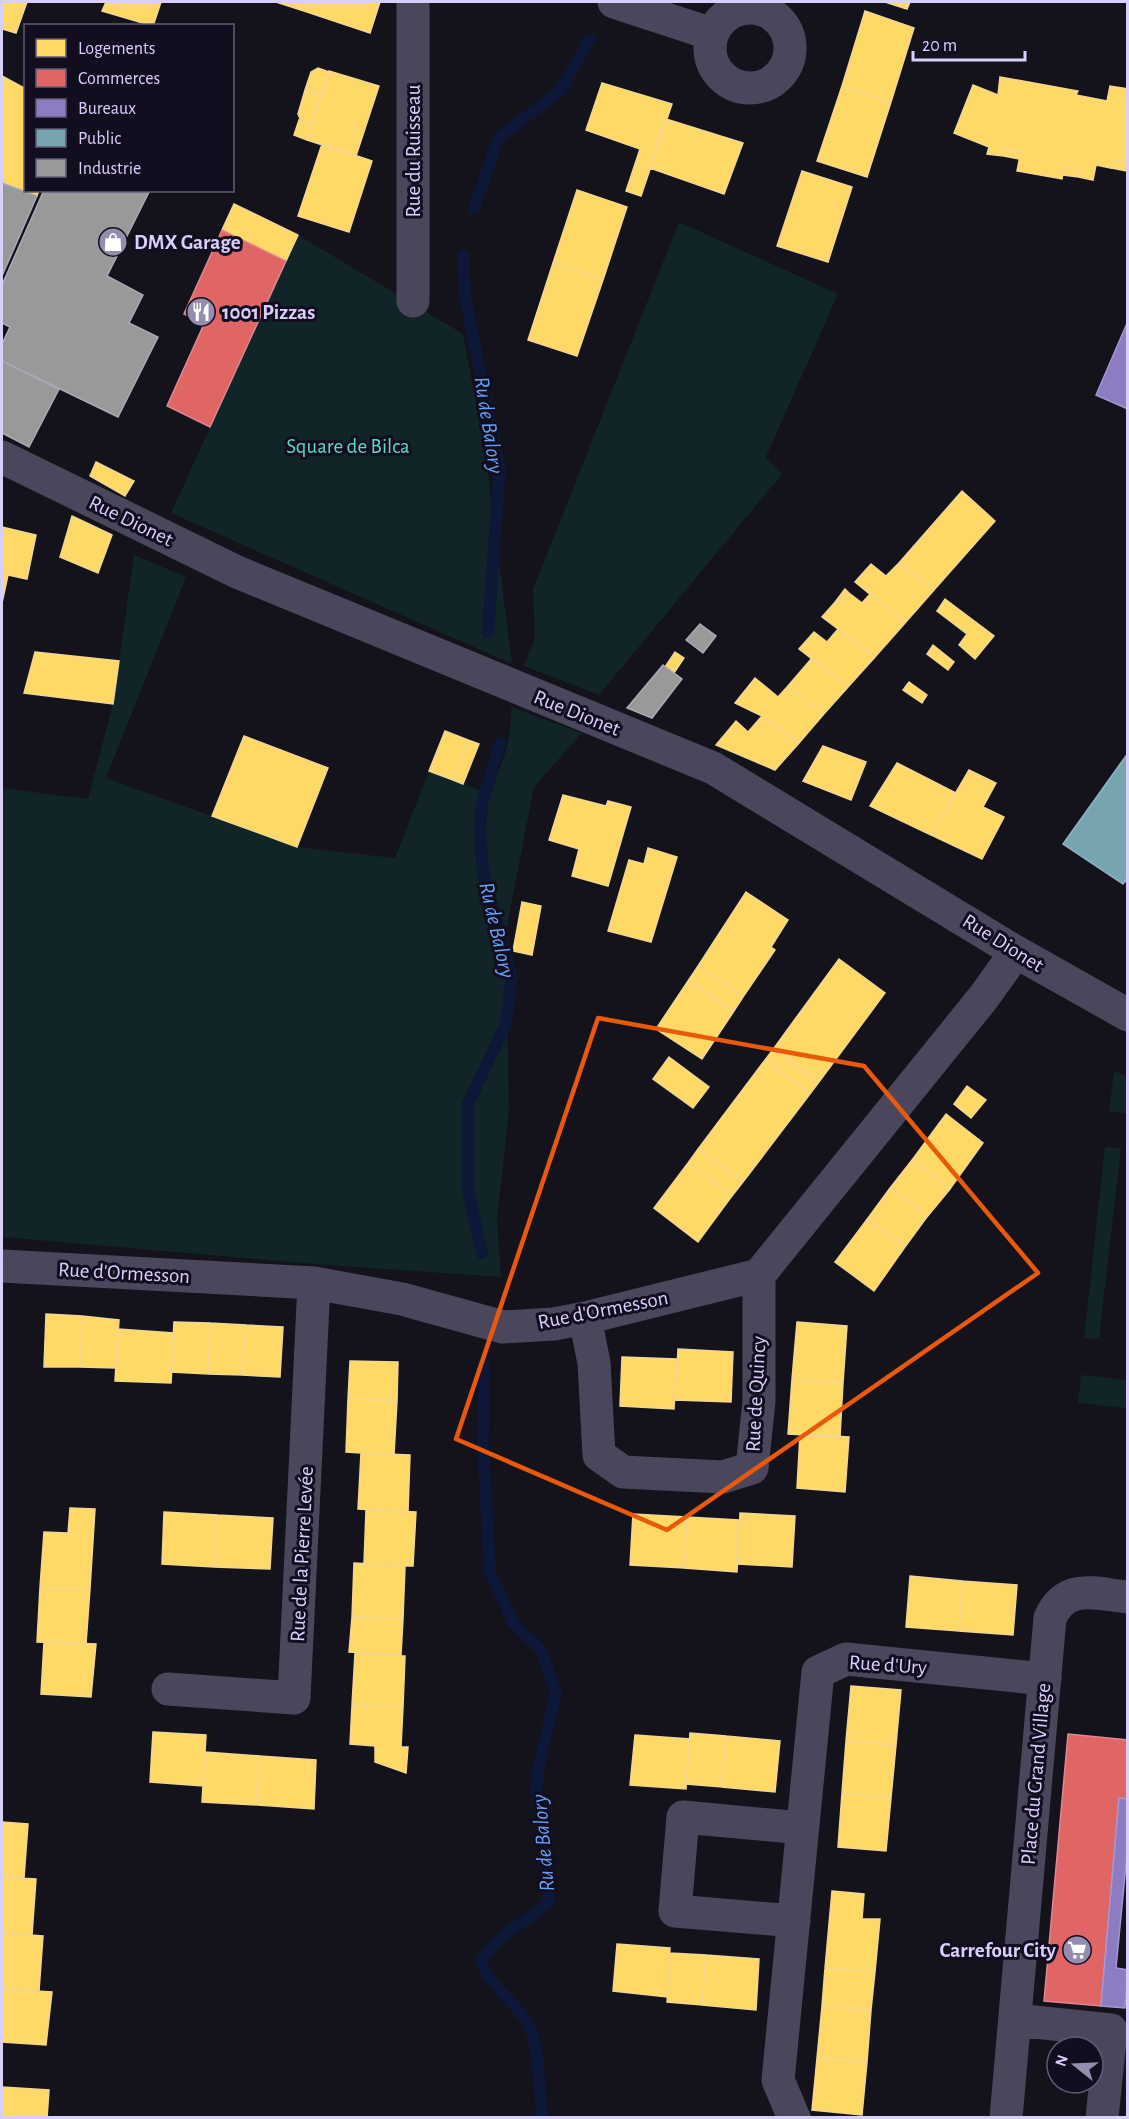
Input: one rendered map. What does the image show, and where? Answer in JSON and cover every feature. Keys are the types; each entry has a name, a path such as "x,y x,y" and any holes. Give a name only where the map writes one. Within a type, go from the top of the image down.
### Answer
{"street":[{"name":"Rue du Ruisseau","path":"412,301 413,2"},
{"path":"614,2 712,34"},
{"name":"Rue Dionet","path":"2,457 237,572 713,768 1016,952 1128,1015"},
{"path":"759,1275 975,1008 1016,952"},
{"name":"Rue d'Ormesson","path":"2,1266 314,1283 402,1299 503,1327 554,1324 585,1318 759,1275"},
{"name":"Rue de Quincy","path":"585,1318 594,1363 599,1455 623,1472 723,1477 752,1468 759,1401 759,1275"},
{"name":"Rue de la Pierre Levée","path":"168,1689 294,1698 314,1283"},
{"name":"Place du Grand Village","path":"1006,2118 1050,1618 1056,1605 1069,1594 1128,1597"},
{"name":"Rue d'Ury","path":"794,2118 778,2080 818,1672 846,1659 1045,1679"},
{"path":"794,1922 675,1911 683,1817 802,1828"},
{"path":"1015,2020 1111,2030 1102,2118"}],"highlighted area":[{"path":"598,1018 864,1066 1038,1273 667,1530 456,1439"}],"green space":[{"path":"679,222 838,294 766,457 782,474 599,695 524,666 535,637 533,589"},
{"name":"Square de Bilca","path":"298,235 463,334 485,450 512,664 171,513"},
{"path":"134,555 186,577 106,778 297,847 395,858 429,771 490,794 508,741 511,707 582,733 534,787 506,931 509,1111 497,1220 501,1277 326,1265 2,1237 2,788 88,799 113,704"},
{"path":"1114,1070 1127,1077 1127,1114 1109,1111"},
{"path":"1105,1147 1121,1148 1099,1339 1084,1338"},
{"path":"1081,1375 1127,1380 1127,1408 1078,1403"}],"building: Logements":[{"path":"2,2 27,2 16,33 2,29"},
{"path":"106,2 161,2 154,24 146,24 102,11"},
{"path":"276,2 304,2 301,10"},
{"path":"304,2 380,2 370,33 301,10"},
{"path":"885,2 910,2 907,9"},
{"path":"865,11 914,28 891,102 842,86"},
{"path":"318,68 329,72 322,95 305,90 311,72"},
{"path":"329,71 379,86 356,156 307,140"},
{"path":"2,76 24,88 24,191 2,183"},
{"path":"1000,77 1078,91 1076,95 1107,101 1110,86 1128,89 1128,162 1113,160 1111,168 1096,165 1093,180 1078,177 1079,169 1064,166 1062,179 1017,171 1021,151 1004,148 1003,156 987,154 989,147 954,133 973,85 998,95"},
{"path":"602,83 672,104 641,196 626,191 640,149 586,130"},
{"path":"842,86 891,102 867,177 817,161"},
{"path":"305,90 322,95 312,125 301,121 298,114"},
{"path":"666,119 743,143 724,194 650,168"},
{"path":"299,120 312,125 307,140 294,135"},
{"path":"322,144 372,161 349,232 298,216"},
{"path":"1004,148 1021,151 1019,159 1003,156"},
{"path":"1113,160 1128,162 1127,171 1111,168"},
{"path":"1064,166 1079,169 1078,177 1063,175"},
{"path":"802,171 852,187 828,262 777,246"},
{"path":"577,190 627,207 603,280 553,263"},
{"path":"26,192 38,192 37,196"},
{"path":"234,204 298,235 286,261 222,230"},
{"path":"553,263 603,280 577,356 528,340"},
{"path":"96,462 134,481 125,496 90,476"},
{"path":"962,491 995,521 934,590 899,563"},
{"path":"72,516 112,535 98,573 60,557"},
{"path":"2,527 36,535 27,579 8,575 2,603"},
{"path":"899,563 934,590 905,623 855,582 871,564 886,576"},
{"path":"845,589 849,593 839,604 836,601"},
{"path":"849,593 862,603 870,594 905,623 875,657 822,617 836,601 839,604"},
{"path":"945,599 994,636 975,659 959,645 967,634 937,611"},
{"path":"838,629 875,657 848,687 799,649 814,632 827,642"},
{"path":"933,645 954,662 948,670 927,654"},
{"path":"35,652 119,661 113,704 24,693"},
{"path":"675,652 684,658 674,673 665,667"},
{"path":"812,658 848,687 823,715 788,686"},
{"path":"755,678 778,697 788,686 823,715 799,743 762,716 735,703"},
{"path":"909,682 927,695 922,703 903,690"},
{"path":"762,716 799,743 775,770 716,745 736,721 748,732"},
{"path":"445,731 468,740 453,780 429,771"},
{"path":"244,736 328,768 297,847 212,816"},
{"path":"468,740 479,744 463,784 453,780"},
{"path":"823,746 866,762 851,800 803,781"},
{"path":"897,763 956,793 931,835 870,806"},
{"path":"969,770 996,783 983,807 1004,817 982,859 931,835"},
{"path":"563,795 606,806 608,801 631,807 608,886 572,876 579,849 549,840"},
{"path":"648,848 677,857 651,942 608,931 629,860 644,864"},
{"path":"746,892 788,920 771,947 775,950 743,997 698,966"},
{"path":"522,902 541,906 532,955 513,951"},
{"path":"839,959 885,993 819,1082 774,1048"},
{"path":"698,966 743,997 734,1011 688,981"},
{"path":"688,981 734,1011 702,1059 656,1029"},
{"path":"774,1048 819,1082 810,1094 765,1060"},
{"path":"669,1057 709,1087 693,1108 653,1079"},
{"path":"765,1060 810,1094 743,1182 698,1149"},
{"path":"967,1086 986,1100 971,1118 954,1104"},
{"path":"946,1114 983,1143 950,1189 912,1160"},
{"path":"698,1149 743,1182 732,1196 688,1163"},
{"path":"912,1160 950,1189 927,1217 890,1188"},
{"path":"688,1163 732,1196 698,1242 654,1208"},
{"path":"890,1188 927,1217 905,1247 868,1218"},
{"path":"868,1218 905,1247 874,1291 835,1262"},
{"path":"46,1314 82,1316 80,1367 44,1367"},
{"path":"82,1316 119,1320 116,1368 80,1367"},
{"path":"174,1322 210,1323 208,1374 171,1372"},
{"path":"797,1322 847,1326 843,1383 792,1379"},
{"path":"210,1323 246,1325 242,1375 208,1374"},
{"path":"246,1325 283,1327 280,1377 242,1375"},
{"path":"118,1329 174,1333 171,1383 115,1381"},
{"path":"678,1349 733,1352 731,1402 675,1400"},
{"path":"622,1357 677,1359 674,1409 620,1406"},
{"path":"350,1361 398,1362 397,1401 348,1399"},
{"path":"792,1379 843,1383 840,1437 788,1434"},
{"path":"348,1399 397,1401 394,1455 346,1452"},
{"path":"800,1434 849,1437 845,1492 797,1488"},
{"path":"361,1453 410,1455 408,1512 358,1509"},
{"path":"70,1508 95,1509 90,1589 40,1587 44,1532 68,1533"},
{"path":"366,1510 416,1512 413,1566 364,1564"},
{"path":"164,1512 217,1515 214,1567 162,1564"},
{"path":"740,1513 795,1516 792,1567 738,1564"},
{"path":"633,1514 687,1517 684,1568 630,1565"},
{"path":"217,1515 273,1518 270,1569 214,1567"},
{"path":"687,1517 739,1520 737,1572 684,1568"},
{"path":"354,1563 405,1566 403,1619 352,1617"},
{"path":"910,1576 962,1581 959,1631 906,1627"},
{"path":"962,1581 1017,1585 1013,1635 959,1631"},
{"path":"40,1587 90,1589 86,1644 37,1642"},
{"path":"352,1617 403,1619 401,1655 349,1652"},
{"path":"44,1642 96,1644 91,1697 41,1694"},
{"path":"355,1653 405,1656 403,1707 352,1705"},
{"path":"851,1686 901,1690 896,1745 846,1741"},
{"path":"352,1705 403,1707 401,1747 408,1747 406,1773 375,1762 375,1746 350,1744"},
{"path":"153,1732 206,1735 203,1786 150,1782"},
{"path":"690,1733 726,1736 722,1787 686,1784"},
{"path":"635,1735 690,1739 686,1789 630,1785"},
{"path":"726,1736 780,1741 775,1792 722,1787"},
{"path":"846,1741 896,1745 891,1798 842,1793"},
{"path":"205,1752 260,1756 258,1805 202,1802"},
{"path":"260,1756 316,1760 314,1809 258,1805"},
{"path":"842,1793 891,1798 886,1851 838,1847"},
{"path":"2,1822 28,1824 24,1878 2,1877"},
{"path":"2,1877 36,1879 32,1935 2,1933"},
{"path":"832,1891 864,1894 862,1919 880,1919 875,1972 825,1968"},
{"path":"2,1933 43,1936 39,1991 2,1989"},
{"path":"617,1944 670,1948 667,1997 613,1991"},
{"path":"670,1953 706,1955 702,2005 667,2002"},
{"path":"706,1955 759,1959 756,2010 702,2005"},
{"path":"825,1968 875,1972 871,2010 822,2006"},
{"path":"2,1989 52,1992 46,2045 2,2042"},
{"path":"822,2006 871,2010 867,2062 817,2058"},
{"path":"817,2058 867,2062 862,2115 812,2110"},
{"path":"2,2087 49,2090 47,2118 2,2118"}],"building: Commerces":[{"path":"222,230 286,261 210,427 167,406 204,324 184,314"},
{"path":"1068,1734 1128,1740 1128,1799 1119,1798 1101,2006 1044,2001"}],"building: Bureaux":[{"path":"1128,321 1128,409 1096,395"},
{"path":"1119,1798 1128,1799 1128,1844 1116,1968 1128,1970 1125,2008 1101,2006"}],"building: Public":[{"path":"1128,753 1128,878 1123,884 1063,844"}],"building: Industrie":[{"path":"2,183 37,196 2,276"},
{"path":"43,192 149,192 107,276 143,295 129,323 158,337 118,417 2,361 2,344 10,327 2,323 2,285"},
{"path":"2,361 59,389 29,447 2,433"},
{"path":"700,624 716,636 703,653 686,640"},
{"path":"663,665 682,679 652,718 627,708"}],"waterway":[{"name":"Ru de Balory","path":"474,209 499,137 560,91 590,39"},
{"name":"Ru de Balory","path":"463,255 465,297 500,467 488,632"},
{"name":"Ru de Balory","path":"482,1253 468,1190 468,1104 506,1024 512,978 483,872 480,830 482,804 500,743"},
{"name":"Ru de Balory","path":"484,1359 483,1448 490,1573 514,1624 541,1650 556,1693 539,1766 536,1793 544,1830 549,1902 503,1936 481,1961 491,1980 521,2014 532,2033 538,2063 542,2118"}],"place":[{"name":"DMX Garage","path":"113,242"},
{"name":"1001 Pizzas","path":"201,312"},
{"name":"Carrefour City","path":"1077,1950"}]}
